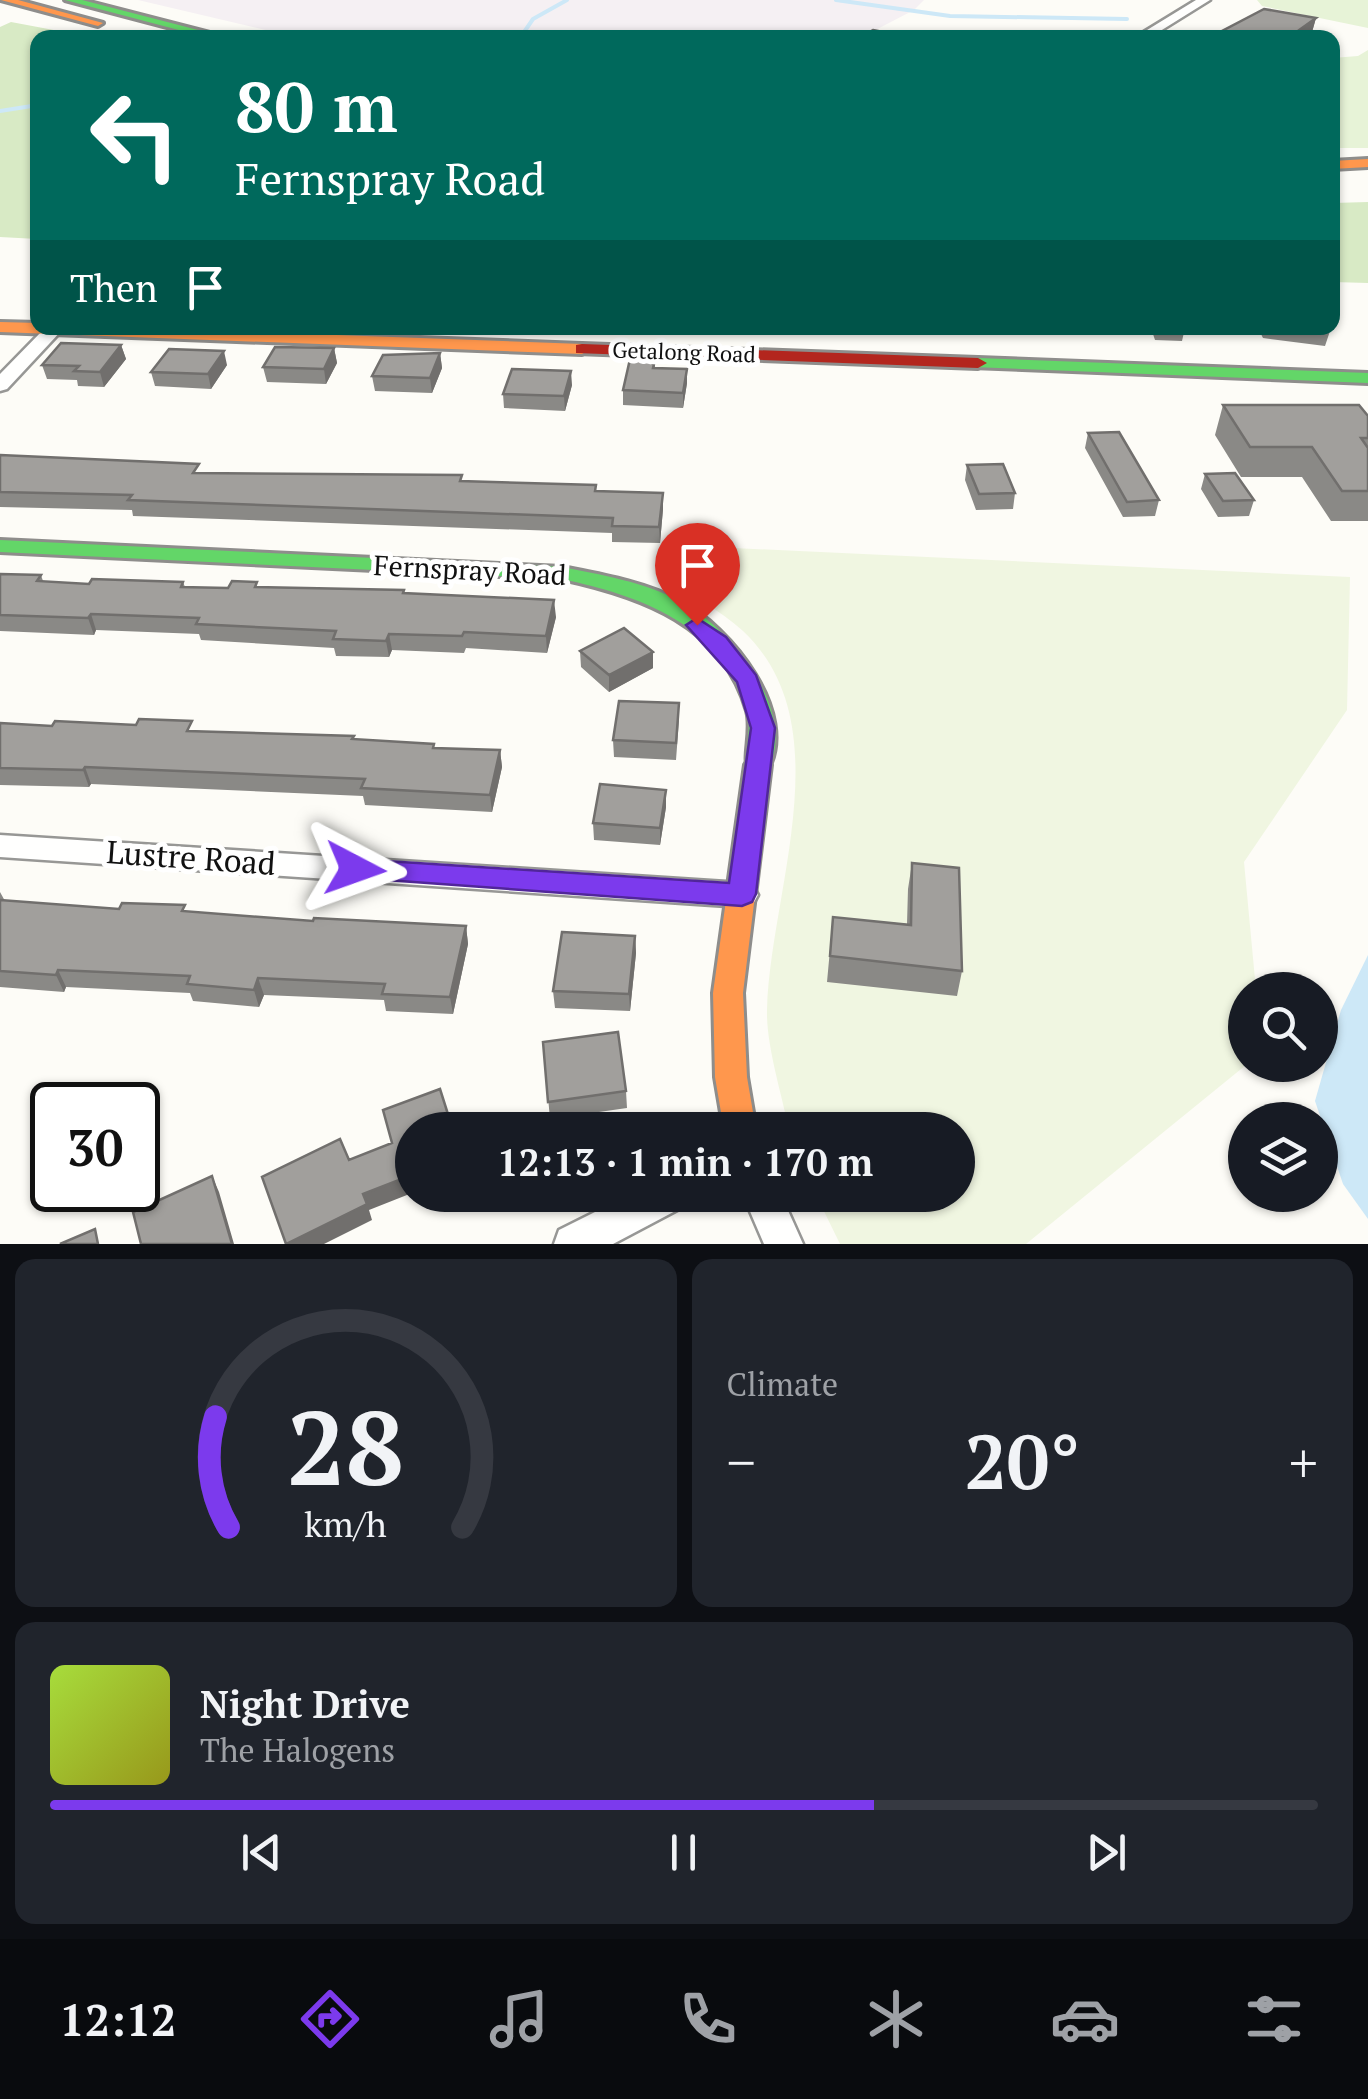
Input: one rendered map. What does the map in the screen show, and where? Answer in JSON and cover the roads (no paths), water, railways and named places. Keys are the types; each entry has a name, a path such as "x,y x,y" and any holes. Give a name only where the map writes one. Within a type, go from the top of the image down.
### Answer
{"street":[{"path":"6,0 125,30"},
{"path":"70,0 192,30"},
{"path":"1153,30 1204,0"},
{"path":"1340,168 1368,163"},
{"path":"1340,171 1368,182"},
{"name":"Getalong Road","path":"0,326 30,328"},
{"path":"0,385 48,335"},
{"name":"Getalong Road","path":"215,335 1368,378"},
{"name":"Fernspray Road","path":"0,546 562,572 624,586 676,607 718,643 748,680 763,728 728,993 731,1077 737,1112"},
{"name":"Lustre Road","path":"0,846 742,894"},
{"path":"573,1244 635,1212"},
{"path":"770,1212 784,1244"}],"water":[{"path":"1368,955 1368,1219 1343,1184 1338,1169 1338,1102 1315,1101 1320,1082 1338,1082 1341,1010"}],"waterway":[{"path":"525,30 533,19 567,0"},
{"path":"836,0 950,16 1127,19"},
{"path":"0,111 30,106"}]}
